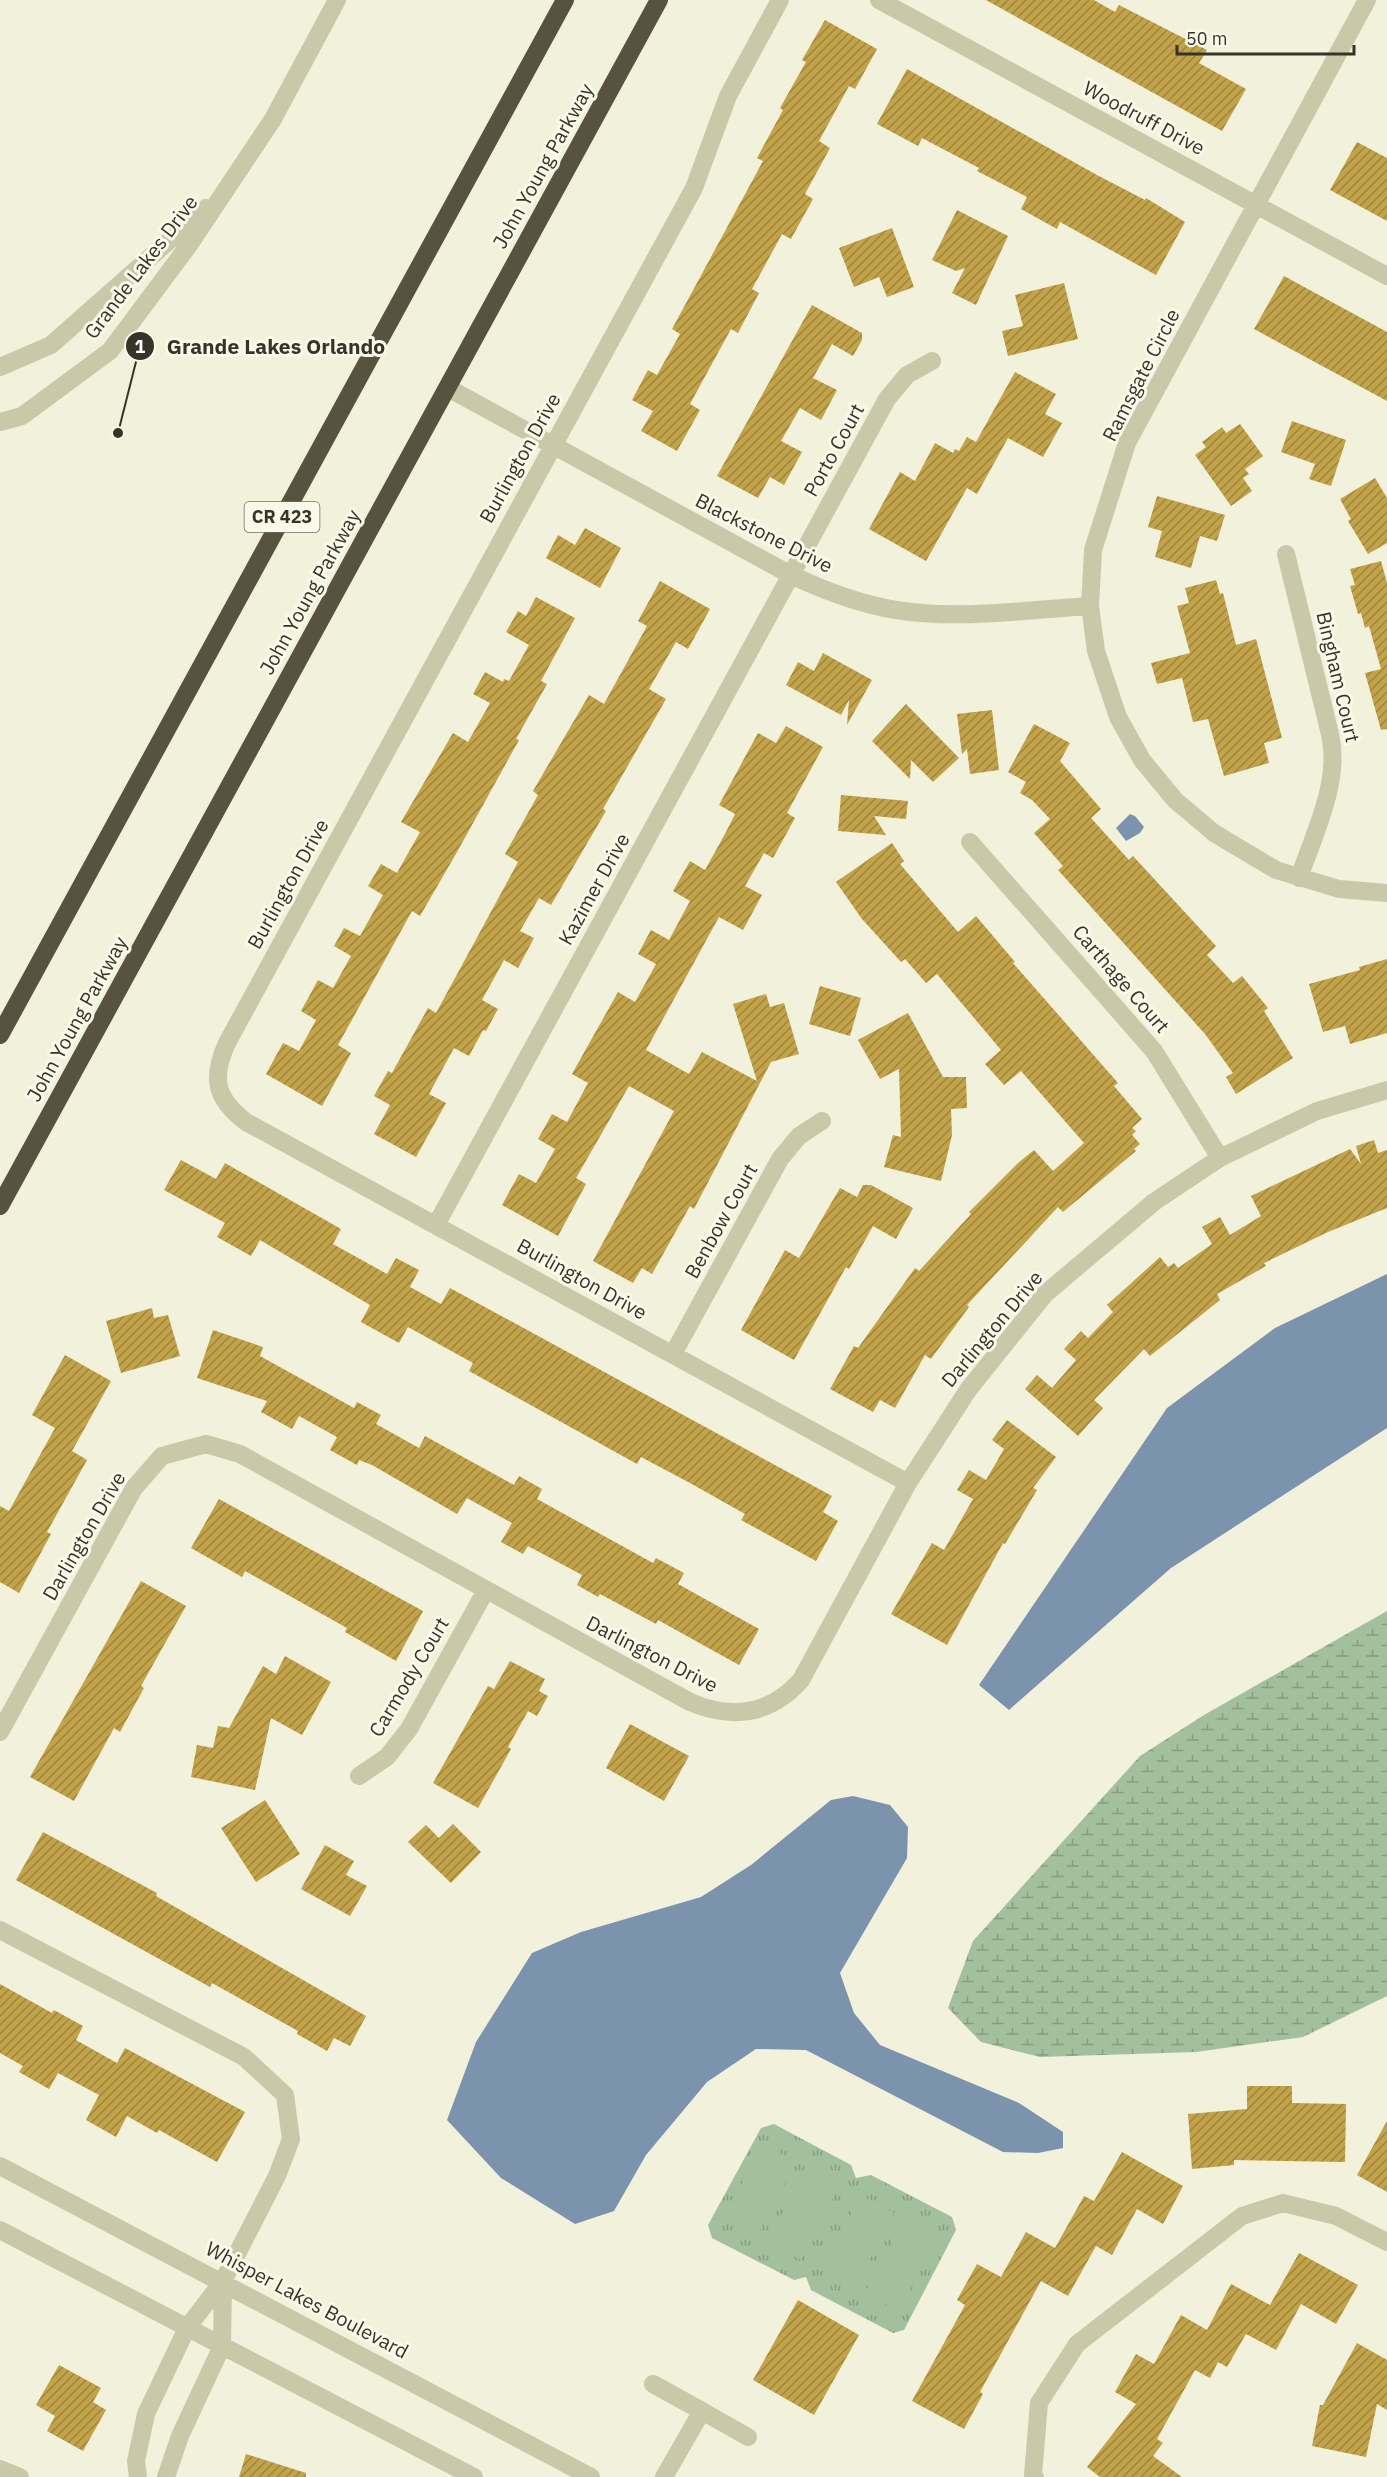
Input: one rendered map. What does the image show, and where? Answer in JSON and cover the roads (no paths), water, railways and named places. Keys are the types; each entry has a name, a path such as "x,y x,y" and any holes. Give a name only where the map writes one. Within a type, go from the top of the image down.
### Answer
{"highway":[{"name":"CR 423","path":"0,1035 565,0"},
{"name":"John Young Parkway","path":"0,1206 660,0"}],"street":[{"name":"Grande Lakes Drive","path":"0,422 22,416 110,351 189,245 273,119 338,0"},
{"name":"Burlington Drive","path":"780,0 728,96 694,188 227,1043 218,1065 217,1077 223,1098 246,1122 908,1483"},
{"name":"Woodruff Drive","path":"879,0 1387,276"},
{"name":"Ramsgate Circle","path":"1367,0 1127,443 1093,550 1090,606 1096,651 1109,695 1129,739 1147,767 1175,800 1214,833 1255,859 1299,878 1339,889 1387,893"},
{"name":"Grande Lakes Drive","path":"0,367 51,345 223,193"},
{"name":"Porto Court","path":"791,575 895,387 919,367 932,361"},
{"name":"Blackstone Drive","path":"448,388 791,575 852,600 921,613 972,614 1090,606"},
{"name":"Bingham Court","path":"1286,554 1330,734 1333,758 1329,785 1299,878"},
{"name":"Kazimer Drive","path":"436,1225 791,575"},
{"name":"Carthage Court","path":"970,842 1154,1051 1220,1158"},
{"name":"Darlington Drive","path":"0,1732 134,1488 162,1456 206,1444 240,1454 690,1702 723,1713 757,1710 782,1698 801,1680 908,1483 968,1390 1045,1294 1154,1202 1220,1158 1317,1111 1387,1090"},
{"name":"Benbow Court","path":"673,1354 780,1160 800,1136 822,1121"},
{"name":"Carmody Court","path":"358,1776 387,1757 404,1737 486,1590"},
{"path":"0,1930 244,2057 285,2095 291,2139 277,2176 223,2281 187,2328 146,2414 136,2461 138,2477"},
{"name":"Whisper Lakes Boulevard","path":"0,2166 223,2281 591,2477"},
{"path":"1035,2477 1039,2403 1077,2344 1242,2216 1283,2203 1336,2216 1387,2242"},
{"path":"0,2230 474,2477"},
{"path":"166,2477 180,2436 222,2346 223,2281"},
{"path":"653,2384 748,2437"},
{"path":"664,2477 702,2411"},
{"path":"0,2469 20,2477"}],"water":[{"path":"1130,814 1135,816 1144,827 1140,833 1126,841 1116,828"},
{"path":"1387,1274 1387,1428 1171,1568 1009,1710 979,1685 1167,1408 1275,1328"},
{"path":"853,1796 890,1805 908,1827 907,1858 840,1973 854,2013 880,2045 1019,2103 1063,2132 1063,2148 1038,2153 1003,2152 806,2050 756,2049 707,2082 646,2155 614,2211 575,2224 501,2178 447,2120 476,2042 532,1953 581,1932 701,1897 751,1865 831,1800"}],"place":[{"name":"Grande Lakes Orlando","path":"118,433"}]}
